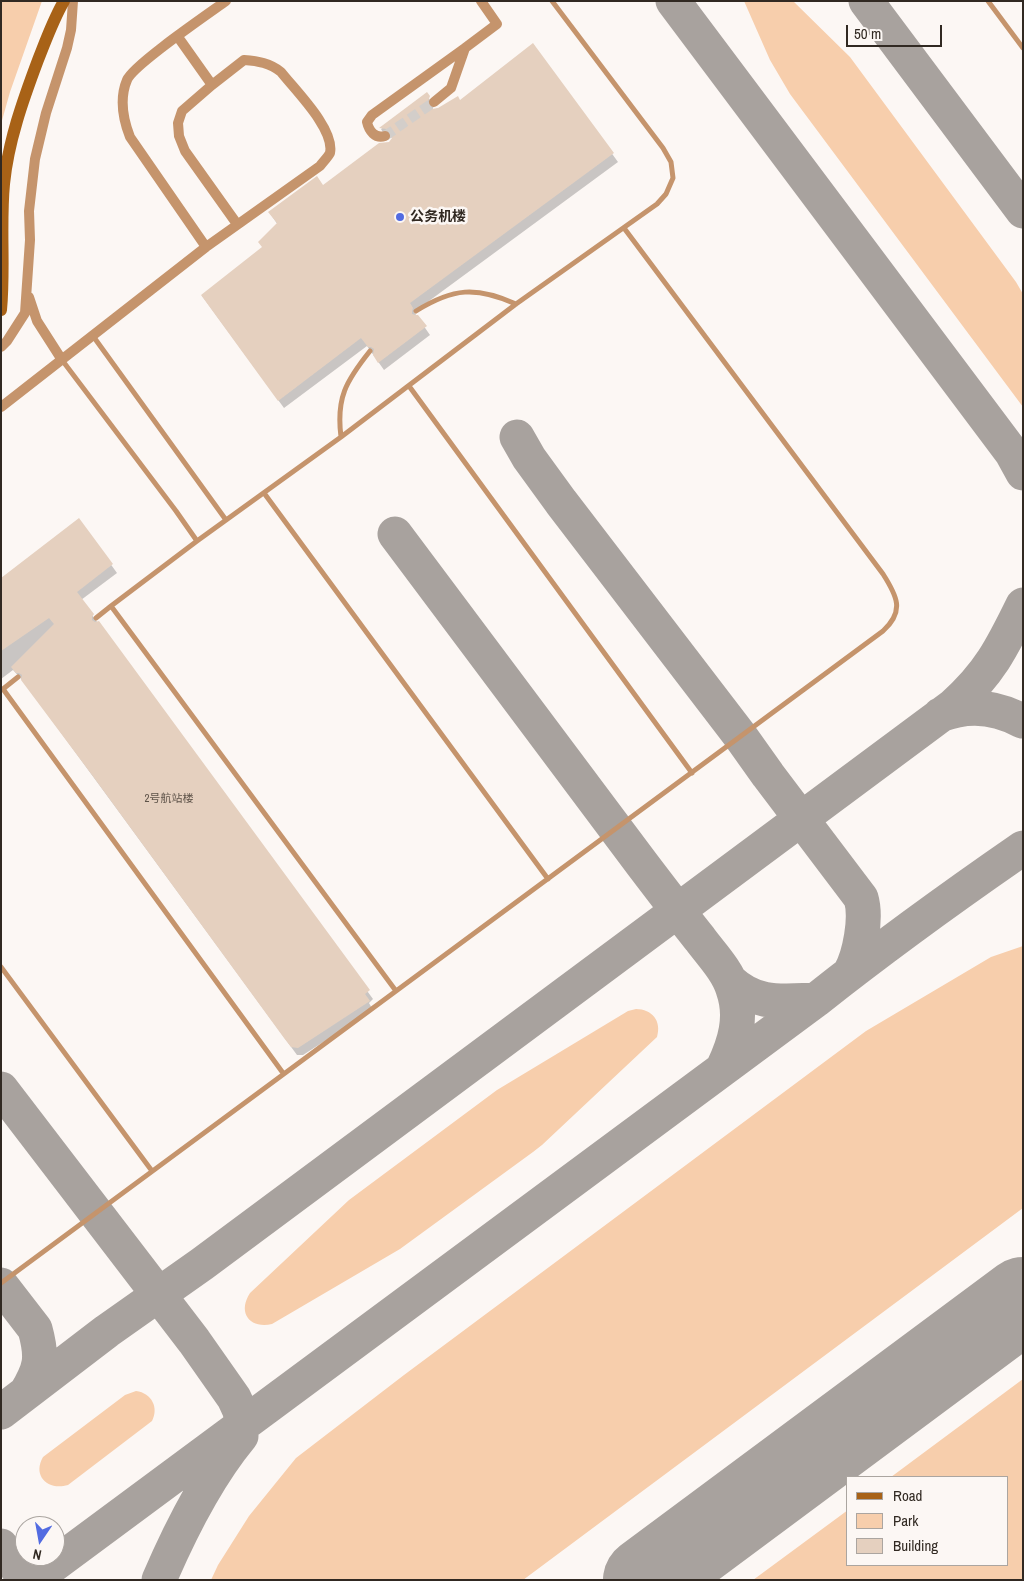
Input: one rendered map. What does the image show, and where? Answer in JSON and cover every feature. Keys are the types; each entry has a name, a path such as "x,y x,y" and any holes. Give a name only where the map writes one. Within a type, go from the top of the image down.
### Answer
{"main road":[{"path":"1,310 4,184 13,135 22,104 54,19 64,1"}],"street":[{"path":"62,360 37,322 29,302 29,211 35,159 46,113 67,48 73,1"},
{"path":"206,248 130,137 124,121 123,97 127,79 140,65 226,1"},
{"path":"385,136 378,137 374,135 368,126 367,122 372,115 497,24 481,1"},
{"path":"178,37 212,85"},
{"path":"434,102 451,88 465,48"},
{"path":"1,407 237,224 320,166 330,154 330,143 327,134 318,118 281,72 263,62 244,60 182,110 178,123 179,136 185,151 237,224"},
{"path":"1,347 8,340 25,313 28,285"}],"lane":[{"path":"96,618 197,541 340,438 516,304 657,204 666,194 673,178 671,162 663,148 552,1"},
{"path":"988,1 1023,48"},
{"path":"1,1284 283,1073 883,632 891,624 895,616 897,600 884,574 624,228"},
{"path":"416,311 444,297 462,292 481,292 499,296 516,304"},
{"path":"93,336 226,520"},
{"path":"340,438 340,403 346,385 370,351"},
{"path":"62,360 197,541"},
{"path":"408,386 692,772"},
{"path":"264,493 548,879"},
{"path":"111,606 396,991"},
{"path":"18,677 2,690 283,1073"},
{"path":"1,967 152,1171"}],"green space":[{"path":"1,1 42,1 10,92 1,124"},
{"path":"744,1 793,1 850,57 1016,282 1023,294 1023,407 790,94 770,60"},
{"path":"1023,946 1023,1208 523,1580 211,1580 218,1565 249,1516 296,1458 404,1375 866,1031 991,957"},
{"path":"636,1009 647,1011 657,1021 657,1037 542,1145 400,1249 272,1324 257,1324 248,1318 245,1313 245,1307 250,1293 349,1200 497,1090 628,1011"},
{"path":"1023,1379 1023,1580 753,1580 846,1511 846,1566 1009,1566 1009,1476 892,1476"},
{"path":"136,1391 142,1392 153,1402 155,1411 152,1421 68,1485 54,1486 48,1484 41,1476 39,1470 43,1457 125,1395"}],"building":[{"name":"公务机楼","path":"533,43 614,153 410,303 413,308 412,314 418,315 427,326 378,363 373,355 374,349 368,347 361,338 278,401 201,295 262,247 258,242 277,223 268,212 317,176 323,185 379,143 389,142 392,138 391,132 387,129 379,128 427,92 430,96 427,104 432,109 438,108 458,96 460,100"},
{"path":"79,518 113,564 77,592 94,614 92,620 95,622 99,621 370,990 365,994 370,1001 298,1048 291,1047 284,1038 21,680 22,675 16,673 11,667 54,624 49,618 1,651 1,578"}],"taxiway":[{"path":"673,1 1012,453 1023,473"},
{"path":"866,1 1023,211"},
{"path":"517,437 529,458 561,502 741,737 861,898 863,906 862,936 850,973"},
{"path":"395,534 727,975 736,999 737,1020 734,1039 723,1068"},
{"path":"1,1412 107,1331 202,1264 953,706 976,683 994,660 1023,605"},
{"path":"940,715 961,709 981,708 1002,712 1022,721"},
{"path":"33,1580 892,942 1023,848"},
{"path":"730,981 750,995 760,998 781,1001 816,1000"},
{"path":"1,1089 194,1341 234,1398 240,1411 242,1424 240,1433 233,1445"},
{"path":"1,1285 35,1329 38,1339 40,1355 38,1369 26,1393"},
{"path":"159,1580 195,1505 217,1469 241,1436"},
{"path":"1,1546 26,1580"}],"runway":[{"path":"646,1580 1023,1300"}],"tunnel":[{"path":"385,136 434,102"}],"place":[{"name":"公务机楼","path":"400,217"}]}
